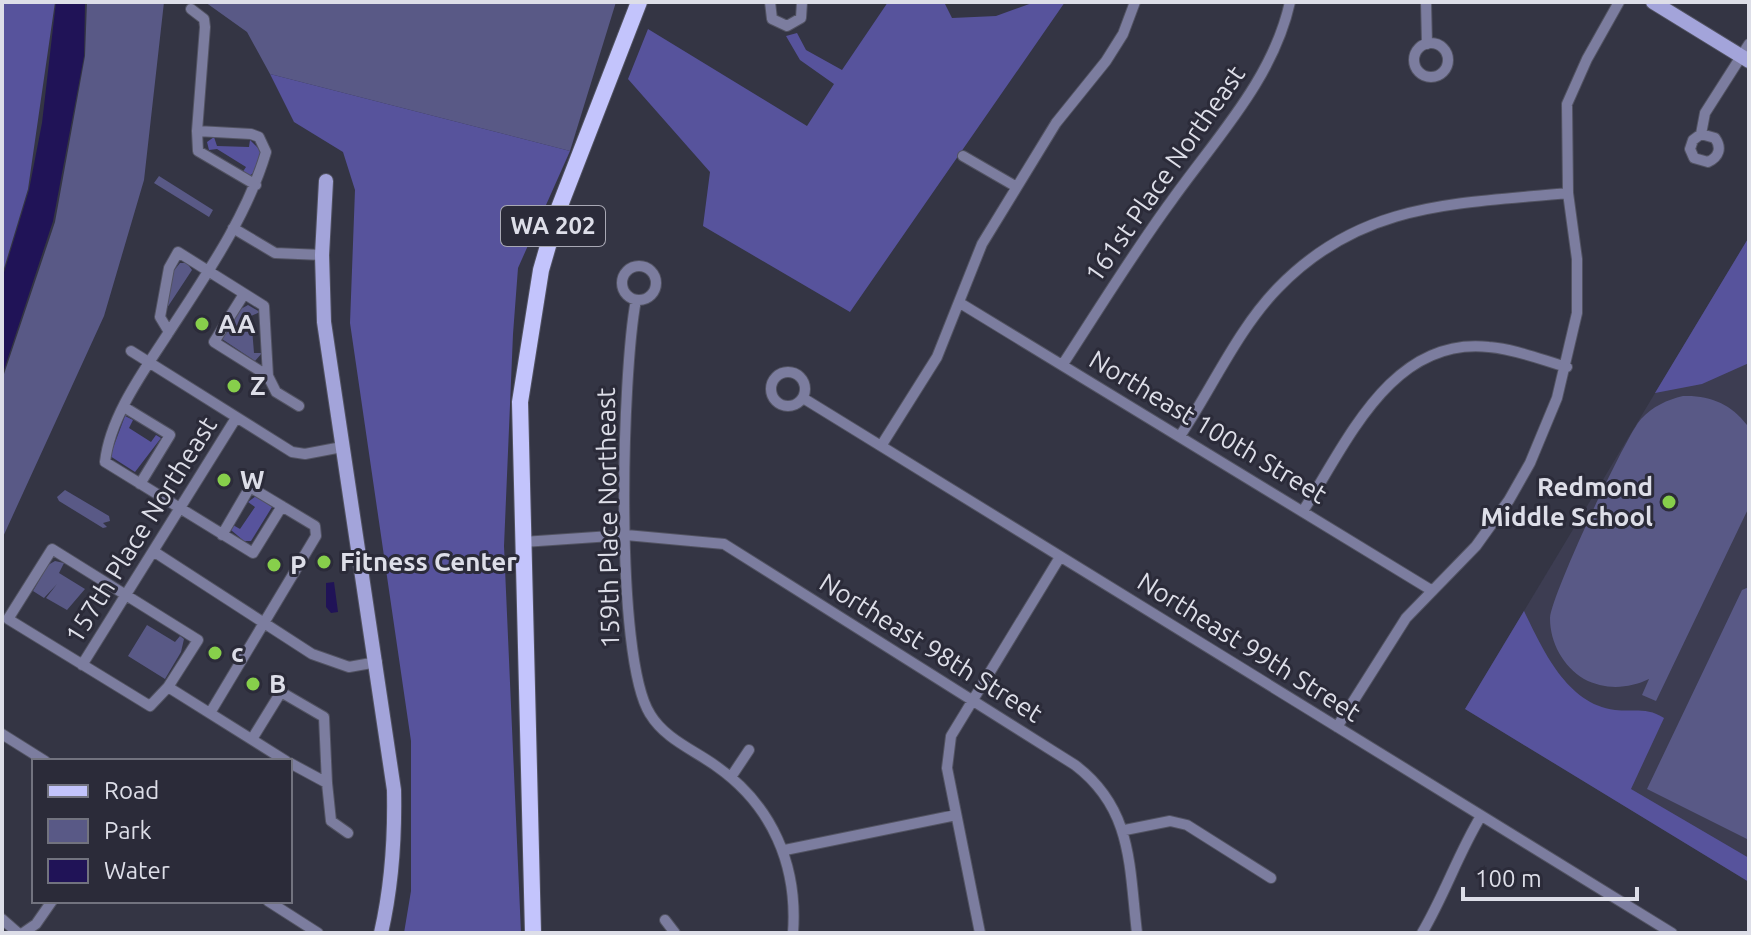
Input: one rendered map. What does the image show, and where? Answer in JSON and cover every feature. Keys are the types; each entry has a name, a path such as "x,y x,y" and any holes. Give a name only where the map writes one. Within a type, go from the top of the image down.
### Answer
{"main road":[{"name":"WA 202","path":"533,933 520,402 541,270 559,208 639,2"}],"street":[{"path":"770,2 772,19 787,26 801,18 802,2"},
{"path":"881,446 937,357 982,244 1015,186 1056,123 1106,61 1123,34 1135,2"},
{"name":"161st Place Northeast","path":"1063,364 1170,202 1253,89 1272,55 1290,2"},
{"path":"1426,2 1427,44"},
{"path":"1337,727 1389,641 1431,590 1476,546 1509,500 1530,463 1567,367 1577,313 1577,259 1568,193 1567,104 1587,59 1619,2"},
{"path":"1653,2 1746,54 1705,113 1701,134"},
{"path":"191,9 204,19 205,27 198,151 256,185"},
{"path":"197,131 259,137 266,152 256,185 233,228 124,407 105,462 253,553 282,506"},
{"path":"963,156 1015,186"},
{"path":"326,181 322,255 324,322 394,790 395,834 390,893 381,933"},
{"path":"1180,436 1253,320 1278,288 1338,241 1370,223 1404,212 1568,193"},
{"path":"233,228 275,253 322,255"},
{"path":"169,332 160,317 169,268 178,252 264,306 268,376 276,392 299,406"},
{"path":"244,294 214,342 268,376"},
{"name":"159th Place Northeast","path":"636,300 628,343 626,535 633,664 638,691 661,729 731,777"},
{"name":"Northeast 100th Street","path":"960,303 1431,590"},
{"path":"1303,511 1376,395 1392,378 1413,365 1466,346 1491,347 1567,367"},
{"path":"131,351 292,452 305,454 342,447"},
{"name":"Northeast 99th Street","path":"803,398 1672,933"},
{"path":"124,407 170,435 140,484"},
{"name":"157th Place Northeast","path":"82,665 236,418"},
{"path":"210,713 316,536 315,526 250,487 222,535"},
{"name":"Northeast 98th Street","path":"523,542 626,535 724,544 1096,781 1125,830"},
{"path":"52,549 126,595 198,640 168,687 150,706 8,619 52,549"},
{"path":"153,551 333,663 349,667 377,662"},
{"path":"980,933 956,815 947,752 951,736 971,700 1060,557"},
{"path":"168,687 283,759"},
{"path":"252,739 281,692 324,717 331,821 348,833"},
{"path":"2,734 42,759"},
{"path":"749,750 731,777 762,808 785,850 794,914 793,933"},
{"path":"292,765 319,782 327,783"},
{"path":"785,850 956,815"},
{"path":"1422,933 1445,894 1459,852 1481,816"},
{"path":"1137,933 1125,830 1170,821 1187,825 1271,878"},
{"path":"2,919 21,933 36,924 51,903"},
{"path":"271,903 318,933"},
{"path":"665,920 675,933"}],"shaded area":[{"path":"2,2 55,2 28,189 2,275"},
{"path":"888,2 944,2 952,18 996,16 1035,2 1065,2 850,312 703,226 710,172 628,79 648,29 807,126 834,84 800,60 786,36 797,33 806,50 842,70"},
{"path":"270,74 570,151 518,268 513,334 504,546 521,933 404,933 411,891 411,741 350,323 355,190 343,152 294,122"},
{"path":"214,137 217,146 249,147 250,140 262,152 255,172 249,176 242,173 246,167 217,149 209,150 207,142"},
{"name":"Redmond Middle School","path":"1749,237 1749,882 1465,709"},
{"path":"1749,237 1749,363 1702,384 1655,393"},
{"path":"125,416 133,420 129,428 151,442 156,435 161,438 135,472 110,456"},
{"path":"256,496 272,507 251,541 244,541 231,530 233,525 240,529 255,507 248,502"},
{"path":"1524,611 1548,658 1583,697 1598,706 1646,711 1664,718 1631,789 1749,858 1749,882 1465,709"}],"green space":[{"path":"87,2 164,2 144,180 104,316 2,539 2,380 55,222 85,56"},
{"path":"205,2 616,2 570,151 270,74 247,32"},
{"path":"159,176 213,210 209,217 154,183"},
{"path":"180,263 187,263 192,270 165,311 172,273"},
{"path":"248,305 260,312 251,316 254,353 262,353 255,361 222,339 239,310"},
{"path":"1683,396 1719,402 1734,411 1747,425 1749,507 1656,701 1642,695 1649,679 1633,685 1608,686 1592,683 1577,674 1564,661 1555,645 1550,618 1575,550 1633,432 1650,410"},
{"path":"65,490 109,516 110,521 103,523 107,527 103,528 59,501 57,497"},
{"path":"55,561 64,563 59,573 85,589 67,610 46,598 57,584 44,598 33,591 48,565"},
{"path":"1749,587 1749,840 1647,789 1742,590"},
{"path":"147,625 175,642 180,636 184,639 181,652 165,679 128,656"}],"water":[{"path":"56,2 85,2 84,56 53,221 2,376 2,279 29,190 42,123"},
{"path":"334,582 338,612 331,613 326,607 326,583"}],"place":[{"name":"AA","path":"202,324"},
{"name":"Z","path":"234,386"},
{"name":"W","path":"224,480"},
{"name":"Redmond Middle School","path":"1669,502"},
{"name":"Fitness Center","path":"324,562"},
{"name":"P","path":"274,565"},
{"name":"c","path":"215,653"},
{"name":"B","path":"253,684"}]}
